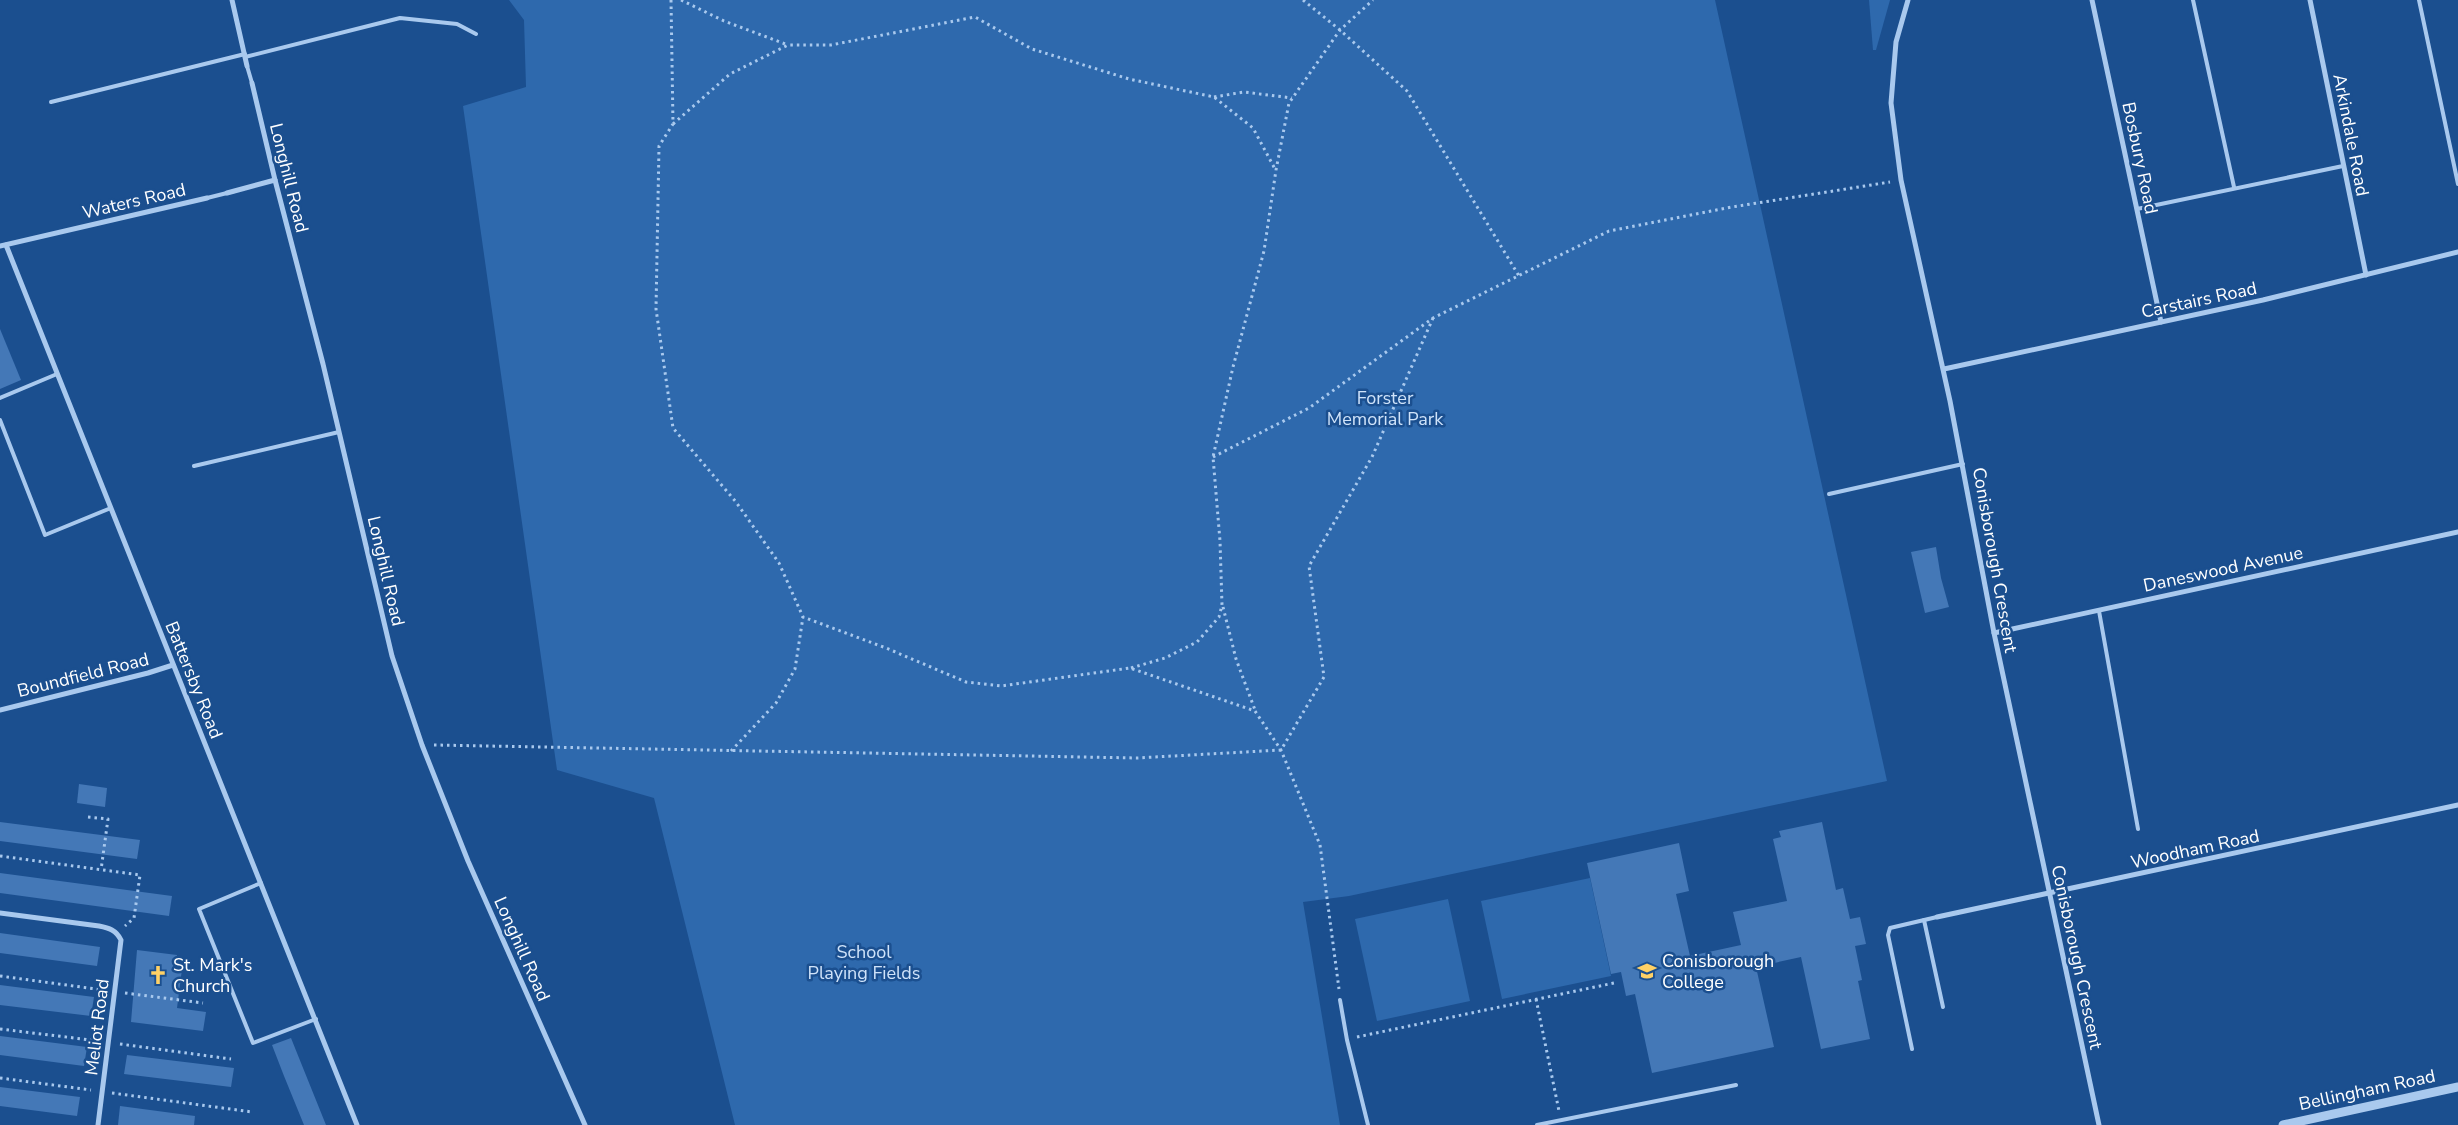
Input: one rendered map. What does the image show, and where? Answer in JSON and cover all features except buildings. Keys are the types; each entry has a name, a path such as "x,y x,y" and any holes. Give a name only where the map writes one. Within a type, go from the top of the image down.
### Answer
{"street":[{"name":"Longhill Road","path":"232,0 247,66"},
{"name":"Conisborough Crescent","path":"1908,0 1896,42 1891,103 1901,180 1964,464 1994,633 2099,1125"},
{"name":"Bosbury Road","path":"2092,0 2161,322"},
{"name":"Arkindale Road","path":"2310,0 2342,166 2366,275"},
{"name":"Longhill Road","path":"252,82 274,180 339,432 392,656 422,745 468,861 585,1125"},
{"name":"Waters Road","path":"227,193 274,180"},
{"name":"Waters Road","path":"3,245 207,198"},
{"name":"Battersby Road","path":"3,245 111,508 316,1018 357,1125"},
{"name":"Carstairs Road","path":"1944,369 2161,322 2458,252"},
{"name":"Daneswood Avenue","path":"1994,633 2458,532"},
{"name":"Boundfield Road","path":"0,710 139,676 173,665"},
{"name":"Woodham Road","path":"1937,918 2458,806"},
{"path":"0,914 99,926 110,928 117,934"},
{"name":"Meliot Road","path":"98,1125 121,940 117,934"},
{"name":"Bellingham Road","path":"2283,1125 2458,1087"}],"lane":[{"path":"2193,0 2234,187"},
{"path":"2419,0 2458,184"},
{"path":"51,102 400,18 457,24 476,34"},
{"name":"Longhill Road","path":"247,66 252,82"},
{"path":"2136,209 2234,187 2342,166"},
{"name":"Waters Road","path":"207,198 227,193"},
{"path":"0,398 57,374"},
{"path":"0,420 45,535 111,508"},
{"path":"194,466 339,432"},
{"path":"1829,494 1964,464"},
{"path":"2099,611 2138,829"},
{"path":"261,883 199,909 252,1043 316,1018"},
{"path":"1912,1049 1888,935 1890,928 1937,918"},
{"path":"1924,920 1943,1007"},
{"path":"1340,1000 1347,1040 1368,1125"},
{"path":"1537,1125 1736,1085"}],"path":[{"path":"671,0 673,124"},
{"path":"681,0 724,21 788,46 831,46 975,17 1032,49 1129,79 1214,97 1244,92 1292,98"},
{"path":"1303,0 1340,30 1407,91 1519,276"},
{"path":"1340,1000 1320,846 1281,750 1255,711 1236,659 1222,605 1220,541 1213,457 1233,367 1264,251 1276,170 1289,103 1340,30 1373,0"},
{"path":"730,752 776,703 795,669 803,617 773,556 736,502 673,428 656,309 660,146 673,124 730,74 788,46"},
{"path":"1214,97 1253,128 1276,170"},
{"path":"1213,457 1309,408 1433,318 1609,231 1732,207 1901,180"},
{"path":"1281,750 1324,677 1308,566 1372,457 1433,318"},
{"path":"803,617 886,648 966,682 1000,686 1130,668 1165,658 1197,642 1219,617 1222,605"},
{"path":"1130,668 1255,711"},
{"path":"422,745 1136,758 1281,750"},
{"path":"88,817 108,820 101,870"},
{"path":"0,856 140,875 134,918 117,934"},
{"path":"0,976 203,1003"},
{"path":"1347,1040 1614,983"},
{"path":"1536,1000 1561,1120"},
{"path":"0,1028 232,1058"},
{"path":"0,1078 252,1112"}],"green space":[{"name":"Forster Memorial Park","path":"509,0 1715,0 1887,781 1349,896 1303,902 1340,1125 735,1125 654,798 557,770 463,106 526,87 524,20"},
{"path":"1869,0 1890,0 1876,50 1873,50"},
{"path":"1590,878 1611,976 1502,999 1481,901"},
{"path":"1448,899 1470,1001 1377,1021 1355,919"}],"place":[{"name":"Conisborough College","path":"1647,971"},
{"name":"St. Mark's Church","path":"158,975"}],"park label":[{"name":"School Playing Fields","path":"864,962"}]}
